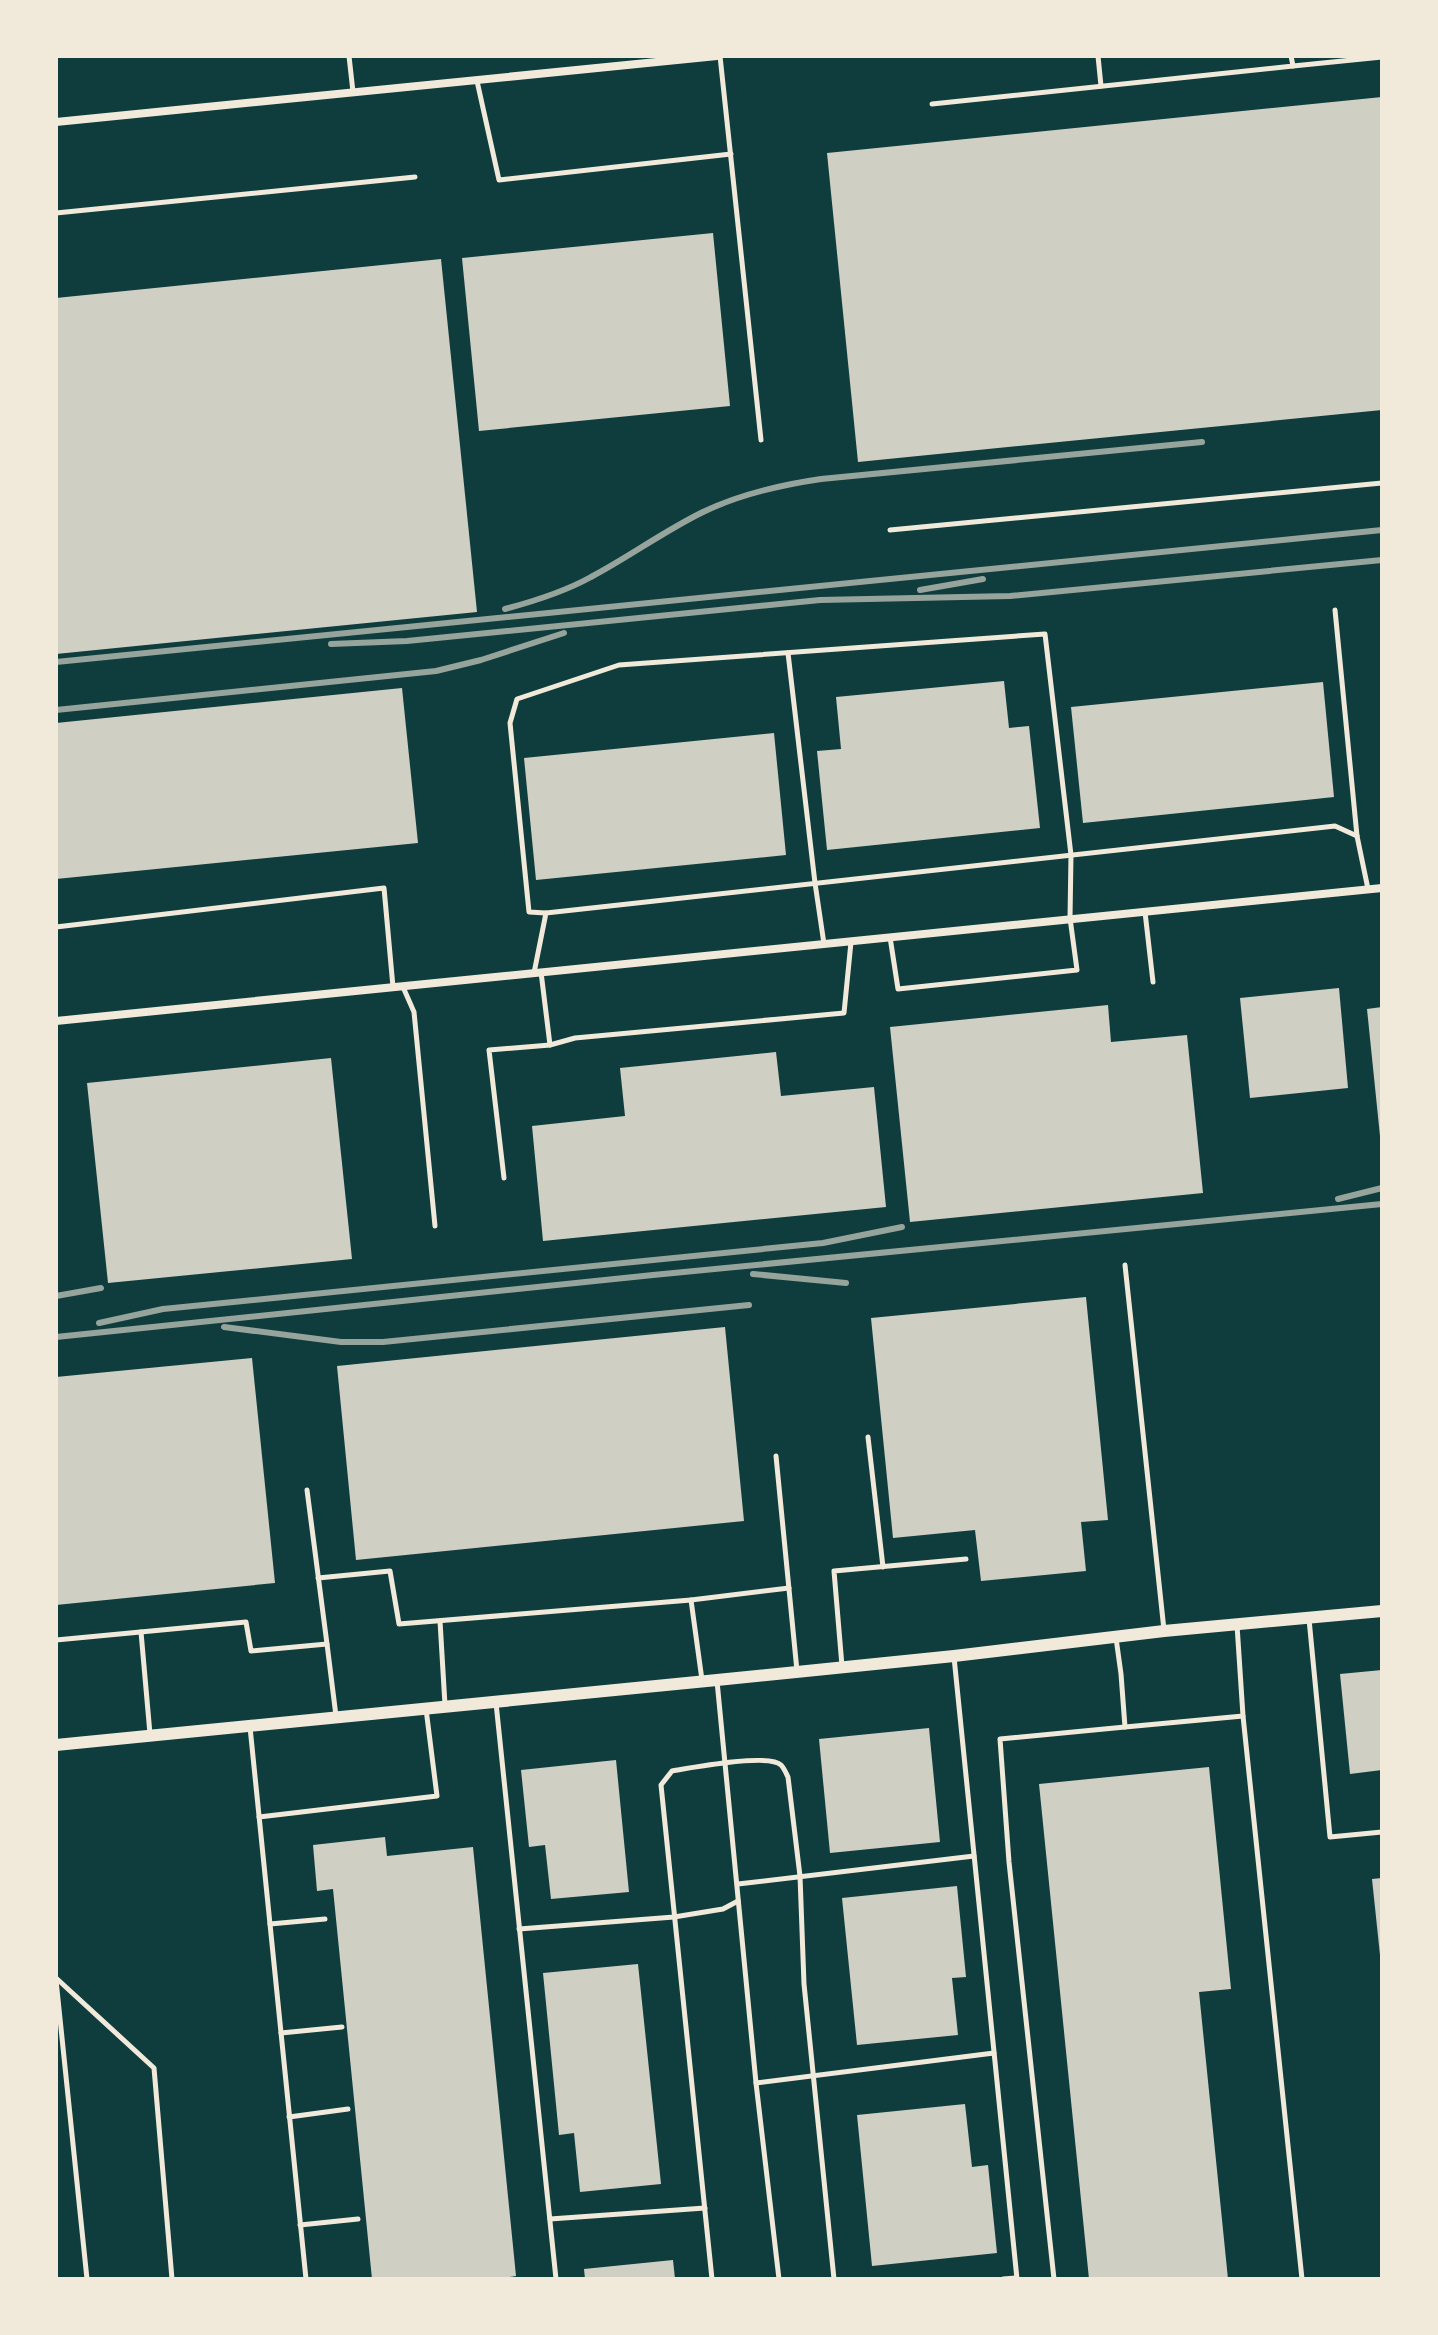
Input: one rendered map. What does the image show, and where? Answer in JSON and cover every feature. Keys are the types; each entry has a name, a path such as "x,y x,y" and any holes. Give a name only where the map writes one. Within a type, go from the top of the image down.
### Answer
{"street":[{"path":"56,122 647,60 719,56"},
{"path":"56,1021 1382,888"},
{"path":"56,1745 1382,1611"}],"lane":[{"path":"349,56 353,92"},
{"path":"719,56 761,440"},
{"path":"1098,56 1101,86"},
{"path":"1291,56 1293,66"},
{"path":"932,104 1382,57"},
{"path":"477,80 499,180 731,154"},
{"path":"56,213 415,177"},
{"path":"890,530 1382,483"},
{"path":"1335,610 1357,836 1368,890"},
{"path":"890,937 898,989 1077,970 1070,918 1071,855 1045,634 619,665 517,699 510,723 529,912 546,913 815,883 1071,855 1335,826 1357,836"},
{"path":"788,653 824,944"},
{"path":"56,927 384,888 398,986 414,1012 435,1226"},
{"path":"1145,911 1153,982"},
{"path":"546,913 537,973 550,1045"},
{"path":"504,1178 489,1050 550,1045 575,1038 844,1013 852,941"},
{"path":"1125,1265 1164,1631"},
{"path":"868,1437 883,1567"},
{"path":"776,1456 797,1672"},
{"path":"307,1490 336,1717"},
{"path":"842,1667 834,1571 966,1559"},
{"path":"318,1578 390,1571 399,1624 691,1600 789,1588"},
{"path":"691,1600 702,1681"},
{"path":"1309,1618 1330,1837 1382,1832"},
{"path":"440,1621 445,1706"},
{"path":"56,1640 246,1622 251,1651 327,1644"},
{"path":"1237,1624 1243,1716 1302,2279"},
{"path":"141,1632 150,1735"},
{"path":"1115,1637 1125,1727"},
{"path":"954,1656 1016,2278 1003,2279"},
{"path":"717,1680 756,2083 779,2279"},
{"path":"495,1701 556,2279"},
{"path":"259,1817 437,1796 426,1708"},
{"path":"1054,2279 1009,1862 1000,1739 1243,1716"},
{"path":"250,1726 306,2279"},
{"path":"712,2279 661,1785 672,1771 772,1760 781,1765 788,1777 800,1876 804,1984 834,2279"},
{"path":"738,1884 974,1856"},
{"path":"519,1929 674,1917 723,1909 738,1901"},
{"path":"270,1924 325,1919"},
{"path":"56,1979 87,2279"},
{"path":"56,1979 154,2068 172,2279"},
{"path":"281,2033 342,2027"},
{"path":"756,2083 994,2053"},
{"path":"289,2117 348,2109"},
{"path":"550,2219 705,2208"},
{"path":"300,2225 358,2219"}],"building":[{"path":"1382,97 1382,410 858,462 827,153"},
{"path":"713,233 730,406 479,431 462,258"},
{"path":"441,259 477,612 56,654 56,298"},
{"path":"1004,681 1009,728 1029,726 1040,828 827,850 817,751 841,749 836,697"},
{"path":"1323,682 1334,797 1083,823 1071,707"},
{"path":"402,688 418,843 56,879 56,723"},
{"path":"774,733 786,855 536,880 524,758"},
{"path":"1339,988 1348,1088 1250,1098 1240,998"},
{"path":"1108,1005 1111,1042 1187,1035 1203,1193 910,1222 890,1027"},
{"path":"1382,1007 1382,1136 1380,1136 1367,1009"},
{"path":"776,1052 781,1096 874,1087 886,1207 543,1241 532,1126 625,1116 620,1068"},
{"path":"331,1058 352,1259 108,1283 87,1083"},
{"path":"1086,1297 1108,1520 1081,1522 1086,1571 981,1581 975,1530 893,1538 871,1318"},
{"path":"725,1327 744,1521 356,1560 337,1366"},
{"path":"252,1358 275,1583 56,1605 56,1377"},
{"path":"1382,1670 1382,1770 1350,1774 1340,1674"},
{"path":"929,1728 940,1842 830,1853 819,1739"},
{"path":"616,1760 629,1892 551,1899 545,1845 529,1847 521,1770"},
{"path":"1209,1767 1231,1989 1199,1992 1228,2279 1089,2279 1039,1784"},
{"path":"385,1837 387,1856 473,1847 516,2276 498,2279 372,2279 333,1889 317,1891 313,1845"},
{"path":"1382,1878 1382,1955 1380,1955 1372,1879"},
{"path":"957,1886 966,1977 952,1978 958,2035 857,2045 842,1898"},
{"path":"638,1964 661,2184 580,2192 574,2133 559,2135 543,1973"},
{"path":"965,2104 972,2167 988,2165 997,2253 872,2266 857,2115"},
{"path":"673,2260 675,2279 585,2279 584,2269"}],"railway":[{"path":"505,609 549,596 581,582 703,512 775,487 821,479 1202,442"},
{"path":"56,662 1382,530"},
{"path":"331,644 407,641 820,600 1010,596 1382,560"},
{"path":"920,590 983,579"},
{"path":"56,710 436,671 564,633"},
{"path":"1338,1199 1382,1188"},
{"path":"56,1337 1382,1204"},
{"path":"99,1323 163,1309 823,1243 902,1227"},
{"path":"753,1274 846,1283"},
{"path":"56,1296 101,1288"},
{"path":"224,1327 341,1342 383,1342 749,1305"}]}
